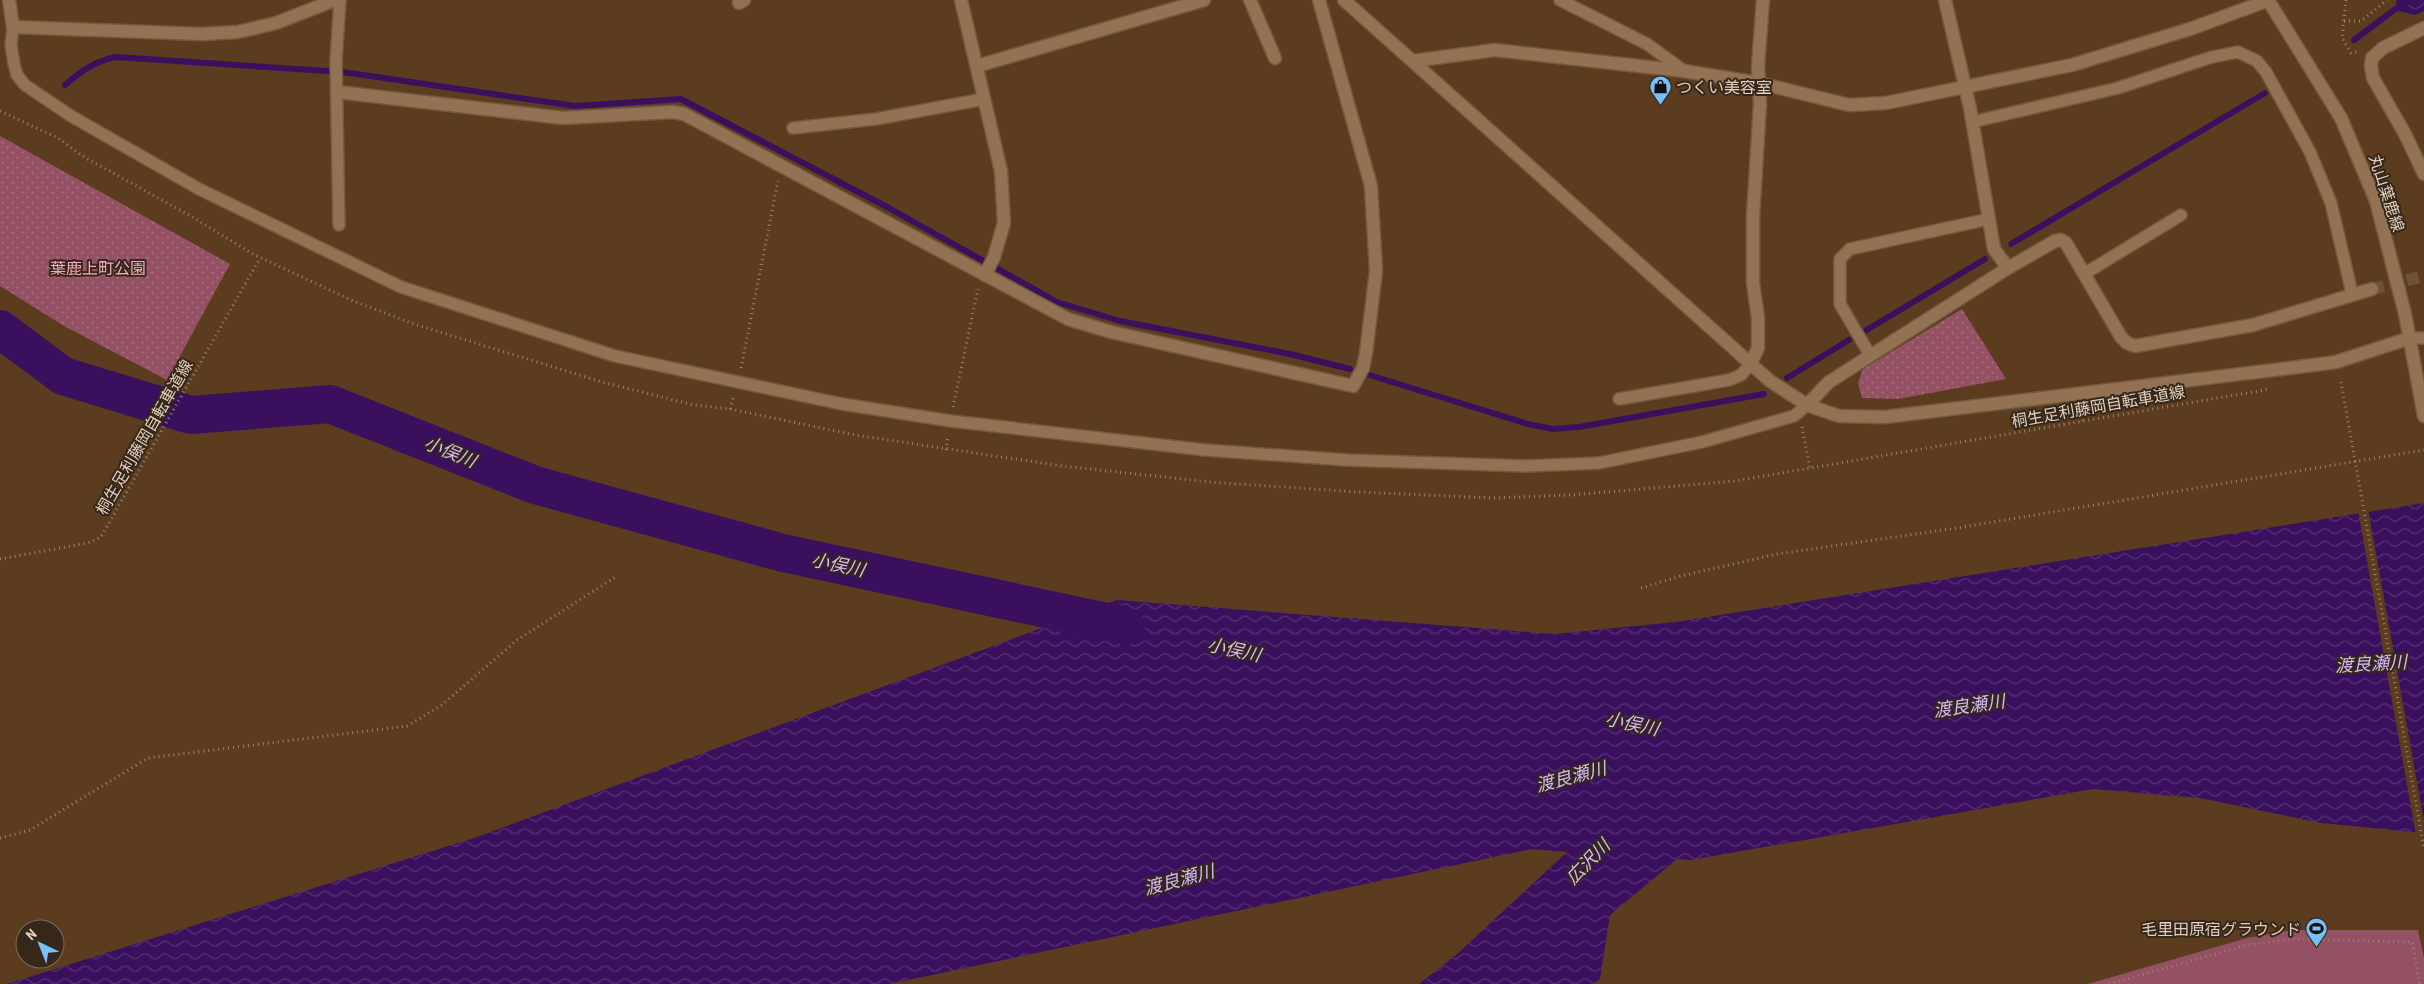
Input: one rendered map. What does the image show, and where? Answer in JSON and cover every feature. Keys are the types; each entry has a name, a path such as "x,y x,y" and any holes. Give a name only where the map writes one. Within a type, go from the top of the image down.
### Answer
{"street":[{"path":"9,0 12,27 201,34 238,32 276,23 335,0"},
{"path":"961,0 1001,171 1004,223 989,266"},
{"path":"976,66 1204,0"},
{"path":"1250,0 1275,58"},
{"path":"337,87 563,118 673,112 684,114 989,266 1068,319 1111,332 1353,386 1363,368 1366,353 1376,271 1371,186 1319,0"},
{"path":"1344,0 1750,365 1770,381 1807,405 1840,416 1885,417 2336,362 2410,338"},
{"path":"1750,365 1758,348 1753,245 1760,104 1758,66 1763,0"},
{"path":"1945,0 1972,122 1994,249 2008,268"},
{"path":"1413,61 1495,50 1684,71 1758,83 1849,105 1886,103 2072,66 2190,29 2268,0"},
{"name":"丸山葉鹿線","path":"2268,0 2341,118 2362,164 2376,202 2410,338 2424,416"},
{"path":"2424,28 2382,48 2372,58 2371,66 2373,78 2405,134 2424,174"},
{"path":"1807,405 1829,382 2008,268 2055,241 2061,240 2066,243 2121,337 2135,346 2253,325 2352,293 2372,289"}],"lane":[{"path":"339,226 336,61 340,0"},
{"path":"1560,0 1647,44 1684,71"},
{"path":"12,27 11,45 16,74 24,85 63,111 199,189 401,287 616,356 842,404 951,421 1205,450 1347,460 1528,466 1599,463 1647,455 1794,416 1807,405"},
{"path":"1972,122 2118,88 2212,57 2238,52 2257,61 2266,72 2310,152 2331,203 2352,293"},
{"path":"793,128 876,119 984,99"},
{"path":"2084,274 2181,215"},
{"path":"1870,356 1840,304 1840,259 1844,253 1850,249 1989,220"},
{"path":"2410,338 2424,338"},
{"path":"1619,400 1729,380 1741,375 1750,365"}],"path":[{"path":"2346,0 2342,38 2351,53 2362,47"},
{"path":"2344,21 2360,20 2387,0"},
{"name":"桐生足利藤岡自転車道線","path":"0,111 58,138 84,157 260,258 97,541 0,559"},
{"path":"740,371 778,176"},
{"path":"955,395 979,285 989,266"},
{"path":"2341,382 2424,848"},
{"name":"桐生足利藤岡自転車道線","path":"1802,425 1810,468 2274,388"},
{"path":"2081,412 2083,421"},
{"path":"946,450 950,428"},
{"path":"1641,588 1680,576 1777,554 1957,528 2424,450"},
{"path":"0,838 30,830 148,758 408,726 442,705 517,640 617,576"},
{"path":"2109,984 2248,945 2291,939 2412,942 2420,984"}],"green space":[{"name":"葉鹿上町公園","path":"0,136 230,264 167,380 64,326 0,286"},
{"path":"1962,309 2006,379 1898,399 1862,398 1858,383 1863,369"},
{"name":"毛里田原宿グラウンド","path":"2293,930 2418,930 2424,958 2424,984 2088,984 2247,938"}],"water":[{"path":"2397,0 2424,0 2424,11 2415,15 2394,10"},
{"path":"2424,503 2424,833 2321,823 2200,798 2093,789 1691,860 1677,859 1610,915 1600,979 1593,984 1419,984 1456,955 1567,852 1532,849 889,984 7,984 55,969 65,969 65,966 477,837 1117,600 1554,634 1676,622"}],"pier":[{"path":"2368,509 2424,821 2424,835 2416,835 2358,511"}],"waterway":[{"path":"2354,40 2394,10 2412,0"},
{"path":"65,85 88,68 115,57 343,72 575,106 681,99 889,208 1057,302 1120,321 1290,354 1350,369"},
{"path":"2011,244 2265,93"},
{"path":"1865,331 1985,259"},
{"name":"小俣川","path":"0,329 63,376 191,415 330,404 535,485 783,553 1126,626"},
{"path":"1787,378 1849,340"},
{"path":"1366,374 1528,424 1553,429 1579,427 1764,394"}],"tunnel":[{"path":"2372,289 2424,276"}],"place":[{"name":"つくい美容室","path":"1660,106"},
{"name":"毛里田原宿グラウンド","path":"2317,948"}],"water label":[{"name":"渡良瀬川","path":"2371,664"},
{"name":"渡良瀬川","path":"1969,706"},
{"name":"渡良瀬川","path":"1571,777"},
{"name":"広沢川","path":"1588,862"},
{"name":"渡良瀬川","path":"1179,880"}]}
